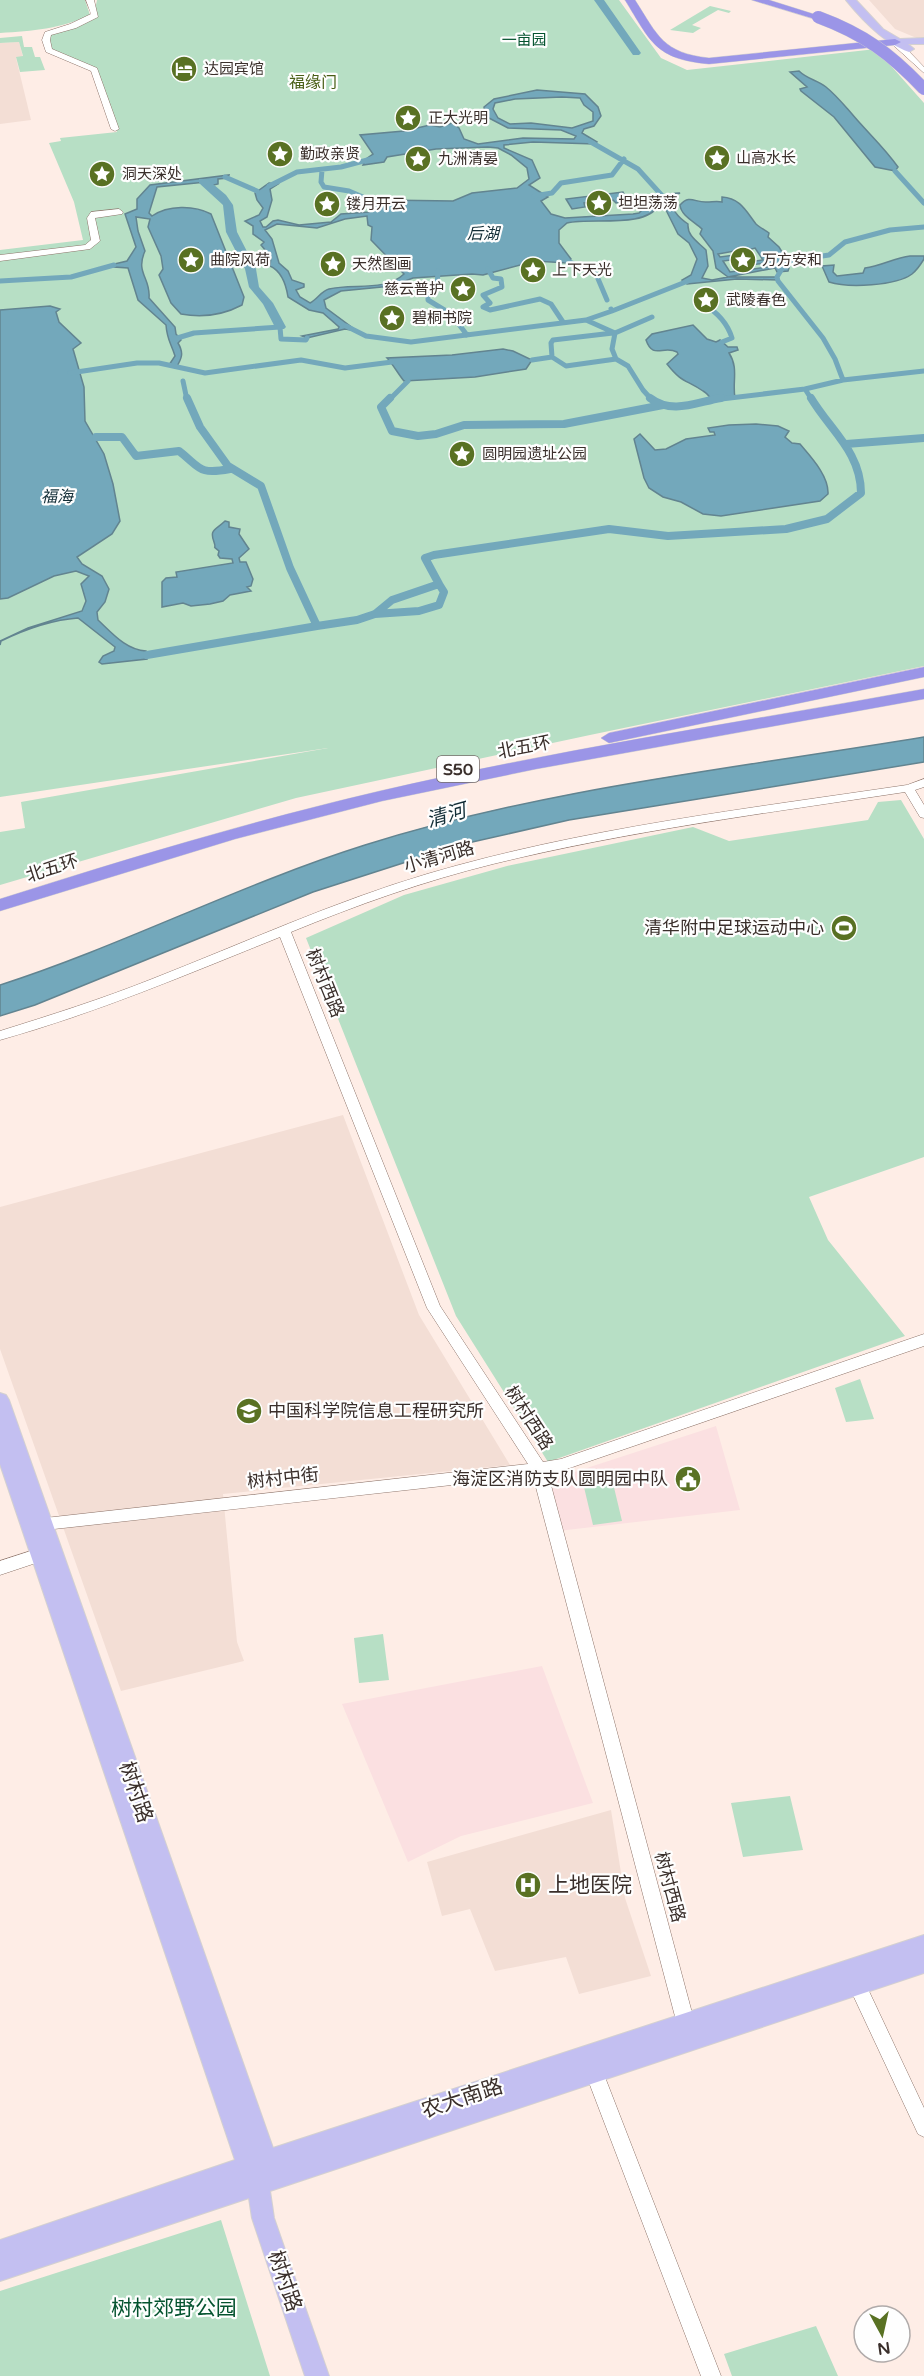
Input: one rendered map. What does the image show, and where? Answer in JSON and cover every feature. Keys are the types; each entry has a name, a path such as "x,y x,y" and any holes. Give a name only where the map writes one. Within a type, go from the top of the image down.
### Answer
{"highway":[{"path":"630,0 663,50 687,60 709,61 902,45"},
{"path":"757,0 818,17 859,33 896,58 924,89"},
{"path":"774,0 820,13 865,30 894,47 924,78"},
{"path":"595,748 865,683 924,672"},
{"name":"北五环","path":"0,905 162,854 306,814 595,748 924,681"},
{"name":"北五环","path":"0,892 156,844 302,804 411,778 924,696"},
{"path":"595,748 775,730 924,706"}],"main road":[{"path":"851,0 880,31 902,45 924,47"},
{"path":"858,0 902,45"},
{"path":"902,45 924,41"},
{"name":"树村路","path":"0,1400 37,1524 257,2171 264,2218 317,2376"},
{"name":"树村路","path":"0,1436 37,1524 40,1555 70,1648 257,2171"},
{"name":"农大南路","path":"0,2252 257,2171 594,2072 853,1977 924,1945"},
{"name":"农大南路","path":"0,2269 257,2171 686,2024 853,1977 924,1963"}],"street":[{"path":"90,0 94,15 73,26 48,34 46,44 49,50 56,54 94,70 115,129"},
{"path":"902,45 924,64"},
{"path":"902,45 924,71"},
{"path":"0,258 87,247 96,241 91,218 94,214 119,212"},
{"name":"小清河路","path":"0,1036 145,987 399,888 497,860 656,828 908,788 924,783"},
{"path":"908,788 924,814"},
{"name":"小清河路","path":"908,788 924,789"},
{"name":"树村西路","path":"284,931 434,1308 539,1469 686,2024"},
{"name":"树村中街","path":"37,1524 561,1465 924,1340"},
{"path":"0,1568 40,1555"},
{"path":"853,1977 924,2128"},
{"path":"594,2072 711,2376"}],"shaded area":[{"path":"869,0 924,0 924,38 919,39 895,29"},
{"path":"19,42 23,57 16,58 31,120 0,124 0,43"},
{"name":"中国科学院信息工程研究所","path":"343,1115 419,1315 510,1465 223,1494 237,1642 244,1661 121,1691 0,1349 0,1207"},
{"path":"716,1426 740,1510 558,1531 548,1485 553,1479"},
{"path":"542,1666 593,1803 461,1836 408,1862 342,1704"},
{"name":"上地医院","path":"611,1810 625,1898 651,1976 579,1994 566,1957 495,1971 470,1909 442,1916 427,1862"}],"green space":[{"path":"0,0 85,0 90,15 46,28 0,33"},
{"name":"圆明园遗址公园","path":"97,0 619,0 661,58 687,70 876,49 924,103 924,666 296,798 0,885 0,832 25,828 21,802 328,748 0,797 0,250 83,240 74,202 49,143 61,141 60,138 117,132 94,70 49,50 48,34 94,15"},
{"path":"710,6 731,11 729,13 718,10 692,25 701,28 693,33 670,30"},
{"path":"22,36 24,47 32,47 35,57 40,57 45,70 20,72 16,57 23,56 19,42 0,43 0,38"},
{"path":"901,800 924,839 924,1157 809,1197 828,1240 905,1336 548,1462 456,1316 306,938 404,895 507,866 693,827 729,841 868,820 878,802"},
{"path":"860,1379 874,1419 846,1422 835,1388"},
{"path":"612,1479 622,1521 593,1525 583,1483"},
{"path":"383,1634 389,1680 359,1683 354,1638"},
{"path":"790,1796 803,1850 743,1857 731,1803"},
{"name":"树村郊野公园","path":"221,2220 270,2376 0,2376 0,2291"},
{"path":"816,2326 838,2376 732,2376 724,2354"}],"water":[{"path":"799,71 823,85 837,97 893,160 898,167 895,171 875,167 834,117 801,91 800,89 807,87 790,72"},
{"name":"后湖","path":"537,90 585,94 598,107 601,116 594,126 584,129 582,133 597,142 595,144 533,142 504,145 504,148 532,160 540,178 529,185 548,197 541,201 551,214 565,218 633,214 639,213 650,202 680,193 671,197 672,206 678,216 688,224 691,235 706,250 708,266 702,278 712,280 728,277 777,277 778,280 737,279 687,284 682,280 691,275 697,259 689,243 678,234 663,204 642,217 630,220 567,223 559,230 559,243 571,259 567,263 535,261 483,275 413,278 392,286 341,291 324,300 326,308 357,331 345,329 307,338 302,336 339,327 323,313 309,310 288,297 282,278 270,266 271,257 261,245 264,242 253,234 253,226 245,221 259,215 263,208 255,193 269,183 278,184 270,189 272,200 267,217 260,221 263,227 266,227 278,220 299,225 331,222 341,214 369,212 374,203 383,200 453,201 472,193 517,188 529,179 527,168 498,148 436,149 387,157 384,162 363,165 366,159 373,154 360,135 404,131 430,125 440,127 452,123 459,128 464,139 478,144 523,138 574,139 576,136 561,130 508,128 485,116 484,107 494,99","holes":["580,98 584,105 593,112 593,121 572,128 531,123 510,124 498,118 493,109 495,103 515,99","367,216 368,225 372,227 371,240 404,274 388,283 329,289 310,303 300,297 296,290 304,287 304,284 292,280 288,271 279,263 272,239 265,230 277,224 317,228 345,219"]},
{"path":"229,175 228,178 218,179 218,184 210,186 206,182 157,187 149,213 152,216 173,208 189,208 211,214 244,297 242,305 212,315 181,314 171,303 159,275 163,269 161,256 148,227 150,219 136,217 145,251 142,270 148,285 149,298 175,327 176,334 181,340 178,343 182,355 176,368 169,365 175,356 166,325 138,300 128,268 114,267 114,264 127,261 136,247 125,214 137,209 137,199 150,185"},
{"path":"623,192 628,201 584,203 585,207 572,209 566,199"},
{"path":"722,197 734,200 746,210 756,224 769,233 768,237 779,247 790,265 788,271 777,272 775,268 728,277 716,268 713,251 700,234 702,229 686,216 680,205 690,199 722,202","holes":["755,248 763,260 748,262 750,265 765,263 768,267 746,270 741,263 733,264 738,271 730,272 723,261 738,259 735,255 720,257 718,254 740,250 745,258 753,257 748,250"]},
{"path":"910,256 924,256 924,259 912,274 884,283 859,285 829,282 822,266 834,265 833,272 837,276 863,273 865,268"},
{"name":"福海","path":"50,306 60,309 56,312 59,322 81,343 73,349 84,387 85,421 104,454 120,521 112,534 77,557 82,564 102,576 109,589 105,602 97,612 98,620 132,648 146,651 147,659 102,664 99,662 103,656 114,651 115,647 78,618 29,629 1,641 0,645 0,641 28,628 82,611 86,601 81,584 89,576 76,571 54,576 8,598 0,599 0,310"},
{"path":"693,325 707,339 716,342 720,340 728,347 737,347 738,350 729,353 735,370 735,398 714,401 704,392 680,378 667,364 678,354 677,352 655,351 646,340 652,334"},
{"path":"503,349 532,360 526,369 475,377 404,381 387,358 452,355"},
{"path":"756,424 778,426 789,431 785,437 792,443 800,444 814,461 826,480 828,494 820,501 721,516 703,514 681,502 663,497 649,488 644,478 634,439 640,434 655,450 666,449 686,439 715,435 708,428"},
{"path":"225,521 229,522 229,527 240,529 239,534 249,549 239,558 240,562 246,562 253,579 251,586 247,587 251,591 230,595 223,601 210,604 191,606 183,603 162,607 162,582 166,578 177,577 176,572 233,563 232,559 220,558 212,534"},
{"path":"924,737 924,762 569,820 459,845 313,892 35,1005 0,1016 0,985 92,952 273,878 365,845 433,825 572,794"}],"waterway":[{"path":"599,0 636,53"},
{"path":"589,141 623,160"},
{"path":"269,186 297,172 341,167 375,158"},
{"path":"534,196 552,193 561,183 612,175 623,160"},
{"path":"623,160 638,169 666,200"},
{"path":"322,170 321,182 324,187 349,191 386,207"},
{"path":"895,171 924,203"},
{"path":"225,177 257,191"},
{"path":"203,181 223,197 228,205 233,236 253,276 254,287 268,303 280,327"},
{"path":"843,380 835,359 823,338 778,281 777,277 783,267 781,262 829,255 845,242 890,230 924,227"},
{"path":"559,257 596,274 607,300"},
{"path":"0,281 71,277 114,265"},
{"path":"488,269 493,278 501,279 502,287 483,295 490,303 483,307 490,310 540,299 551,304 563,322"},
{"path":"438,271 437,287 428,291 428,300 451,314 467,335"},
{"path":"612,311 688,281"},
{"path":"703,304 717,314 727,327 732,338 722,342"},
{"path":"586,320 612,311"},
{"path":"615,333 652,317"},
{"path":"467,335 586,320"},
{"path":"586,320 615,333"},
{"path":"346,326 366,336 411,342 467,335"},
{"path":"174,339 194,333 280,327 281,339 306,340 307,338"},
{"path":"552,357 551,343 553,340 613,333"},
{"path":"615,333 612,349 616,359"},
{"path":"532,360 552,357"},
{"path":"552,357 566,366 616,359"},
{"path":"616,359 628,366 650,398"},
{"path":"70,373 137,363 159,363 205,373 301,360 345,368 392,362"},
{"path":"843,380 924,371"},
{"path":"805,389 843,380"},
{"path":"183,381 187,400"},
{"path":"389,400 408,381"},
{"path":"713,400 805,389"},
{"path":"805,389 812,400"},
{"path":"187,398 200,427 228,466 261,486 290,568 317,626"},
{"path":"390,398 381,407 392,431 418,436 436,434 464,425 564,424 663,405"},
{"path":"650,398 658,403 676,407 721,398"},
{"path":"439,584 425,558 609,529 668,536 786,529 827,519 861,493 860,478 850,453 811,398"},
{"path":"96,437 122,437 136,456 179,451 201,469 212,471 230,469"},
{"path":"846,444 924,438"},
{"path":"375,614 392,600 439,584"},
{"path":"375,614 419,611 439,605 444,592 439,584"},
{"path":"317,626 357,620 375,614"},
{"path":"147,655 317,626"}],"place":[{"name":"达园宾馆","path":"184,69"},
{"name":"正大光明","path":"408,118"},
{"name":"勤政亲贤","path":"280,154"},
{"name":"山高水长","path":"717,158"},
{"name":"九洲清晏","path":"418,159"},
{"name":"洞天深处","path":"102,174"},
{"name":"坦坦荡荡","path":"599,203"},
{"name":"镂月开云","path":"327,204"},
{"name":"曲院风荷","path":"191,260"},
{"name":"万方安和","path":"743,260"},
{"name":"天然图画","path":"333,264"},
{"name":"上下天光","path":"533,270"},
{"name":"慈云普护","path":"463,289"},
{"name":"武陵春色","path":"706,300"},
{"name":"碧桐书院","path":"392,318"},
{"name":"圆明园遗址公园","path":"462,454"},
{"name":"清华附中足球运动中心","path":"844,928"},
{"name":"中国科学院信息工程研究所","path":"249,1411"},
{"name":"海淀区消防支队圆明园中队","path":"688,1479"},
{"name":"上地医院","path":"528,1885"}],"district":[{"name":"福缘门","path":"313,82"}],"park label":[{"name":"一亩园","path":"524,40"}],"water label":[{"name":"清河","path":"446,815"}]}
